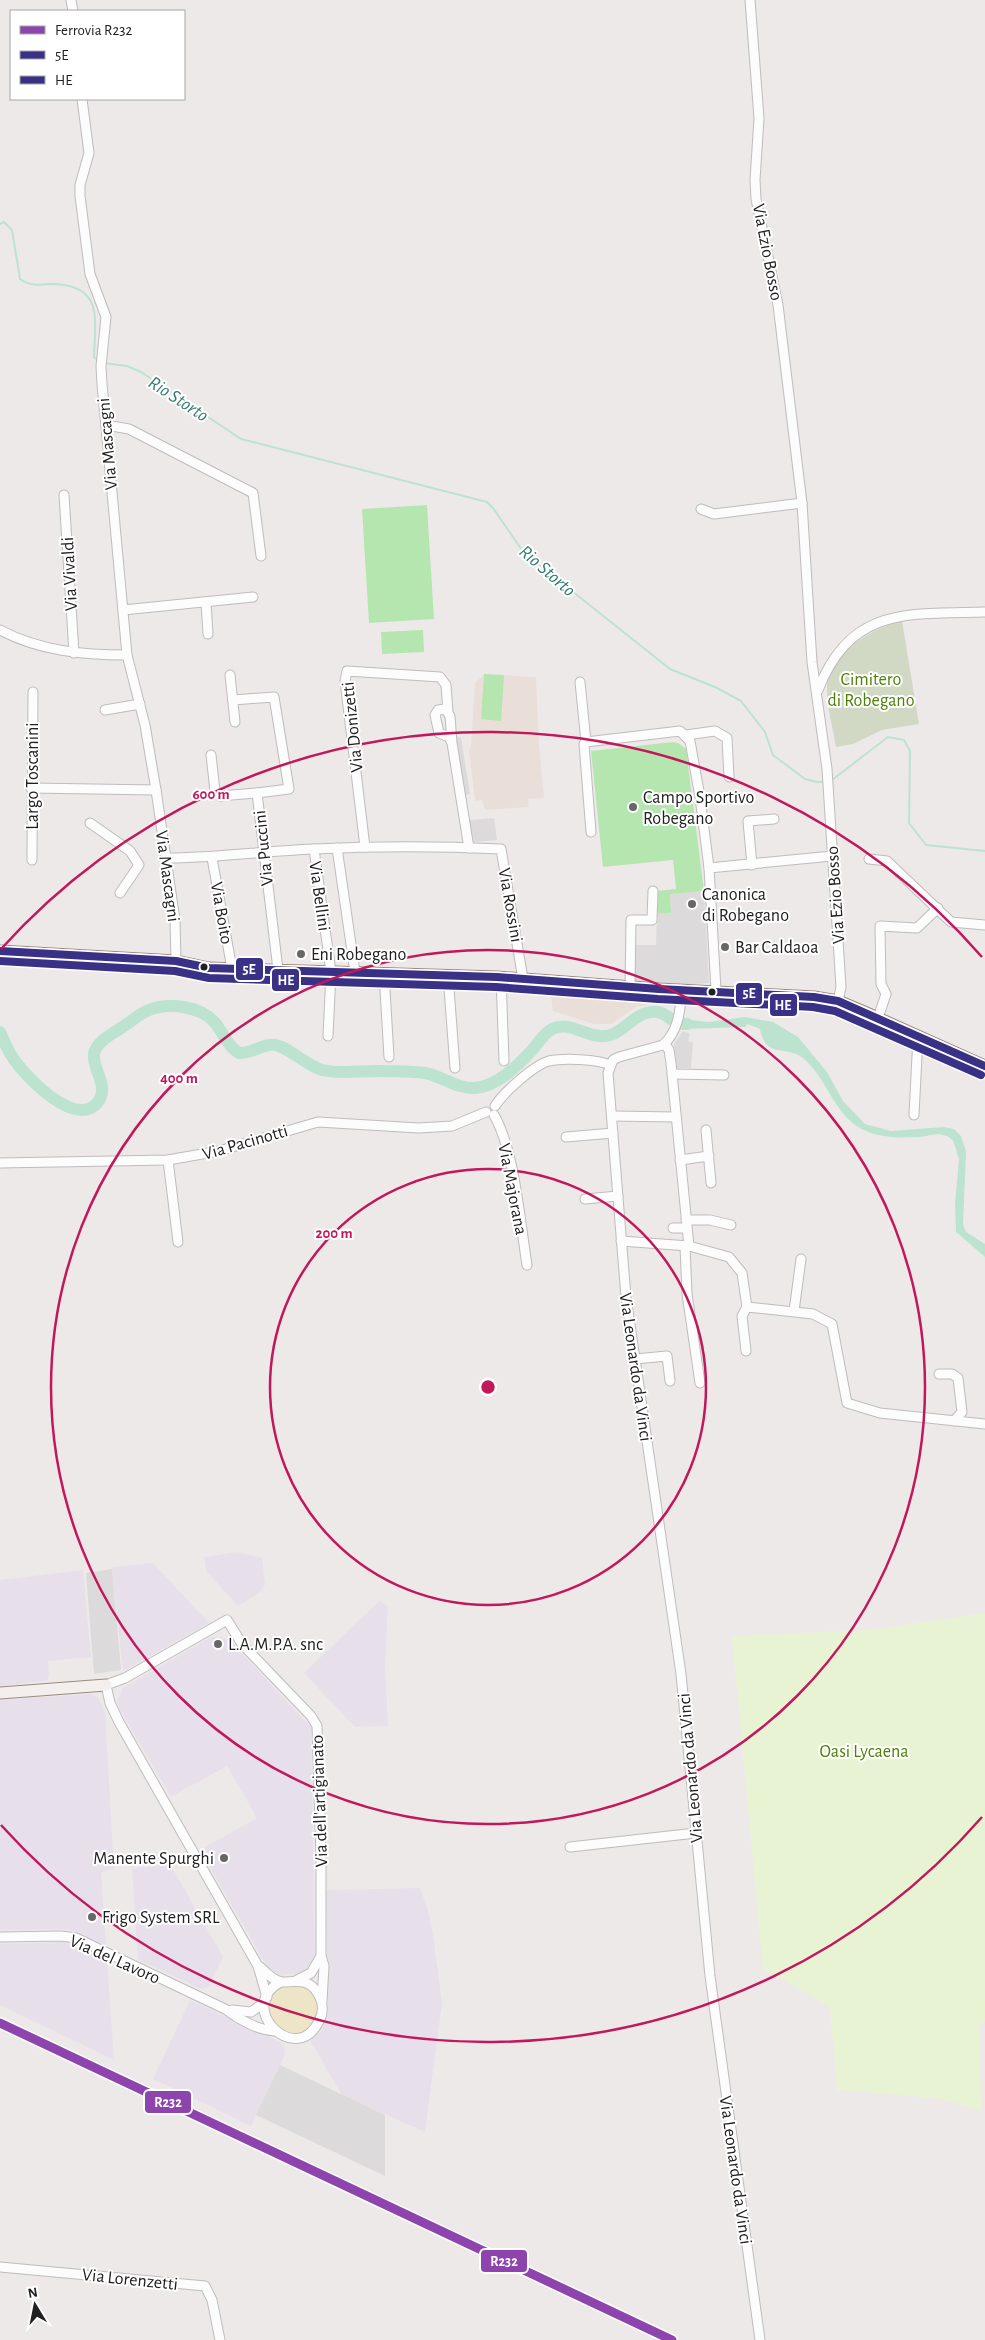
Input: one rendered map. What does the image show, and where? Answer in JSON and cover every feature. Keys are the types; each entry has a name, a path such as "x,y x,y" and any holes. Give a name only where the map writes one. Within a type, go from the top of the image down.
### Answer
{"main road":[{"path":"0,951 176,961 209,968 501,977 630,987 804,995 838,1001 985,1066"},
{"path":"0,1693 106,1685"}],"street":[{"name":"Via Ezio Bosso","path":"750,0 759,118 755,180 756,200 758,218 778,305 802,503 812,662 827,769 841,987 838,1001"},
{"name":"Via Mascagni","path":"82,100 89,154 80,185 80,196 90,274 106,317 102,363 127,655 140,704 156,790 176,935 176,961"},
{"path":"106,424 129,429 253,493 261,556"},
{"name":"Via Vivaldi","path":"64,495 74,653"},
{"path":"701,509 714,514 802,503"},
{"path":"123,610 253,597"},
{"path":"206,603 208,634"},
{"path":"817,691 825,672 839,651 853,636 882,620 922,613 985,612"},
{"path":"0,630 41,646 74,653 127,655"},
{"name":"Via Donizetti","path":"365,847 345,675 351,670 440,677 446,685 448,712"},
{"path":"230,675 235,722"},
{"path":"580,682 586,742 584,744 591,832"},
{"name":"Largo Toscanini","path":"32,860 33,692"},
{"name":"Via Puccini","path":"234,700 274,696 289,789 256,793 278,970"},
{"path":"105,710 140,704"},
{"path":"166,858 212,858 263,852 365,847 469,848 452,743 453,734 448,712 445,709 438,710 435,715 439,733 449,737 452,743"},
{"path":"586,742 680,731 690,741 700,797 709,868 716,990"},
{"path":"686,735 715,731 727,738 730,777"},
{"path":"211,755 216,791 220,796 256,793"},
{"path":"31,788 156,790"},
{"path":"752,865 748,821 774,819"},
{"path":"90,824 130,851 139,865 120,893"},
{"path":"337,848 355,972"},
{"name":"Via Rossini","path":"469,848 501,849 523,979"},
{"name":"Via Bellini","path":"314,849 331,972 328,1036"},
{"path":"709,868 832,856"},
{"name":"Via Boito","path":"212,858 232,969"},
{"path":"869,859 887,861 951,922 985,925"},
{"path":"630,987 631,920 652,920 653,891"},
{"path":"878,1018 886,994 881,984 880,926 917,928 938,908"},
{"path":"384,973 389,1057"},
{"path":"448,975 455,1068"},
{"path":"501,977 504,1061"},
{"path":"610,1065 613,1060 627,1054 665,1044 675,1032 682,990"},
{"path":"914,1116 918,1036"},
{"path":"665,1044 670,1056 672,1074 687,1224 687,1294 700,1383"},
{"name":"Via Pacinotti","path":"0,1163 168,1160 220,1152 318,1122 419,1128 452,1126 492,1111 504,1095 540,1065 548,1061 599,1061 610,1065"},
{"name":"Via Leonardo da Vinci","path":"610,1065 608,1073 626,1297 681,1674 710,1976 760,2340"},
{"path":"672,1074 724,1075"},
{"name":"Via Majorana","path":"492,1111 502,1131 511,1166 527,1265"},
{"path":"612,1116 676,1117"},
{"path":"706,1130 711,1183"},
{"path":"566,1138 613,1133"},
{"path":"680,1160 709,1156"},
{"path":"168,1160 178,1242"},
{"path":"585,1199 618,1196"},
{"path":"673,1228 710,1220 731,1225"},
{"path":"621,1240 687,1246 729,1257 742,1273 747,1307 742,1316 746,1352"},
{"path":"794,1311 801,1259"},
{"path":"747,1307 813,1314 832,1324 847,1403 880,1413 985,1424"},
{"path":"635,1359 667,1356 670,1381"},
{"path":"940,1374 952,1374 958,1378 962,1412 954,1421"},
{"name":"Via dell'artigianato","path":"106,1685 125,1678 227,1620 242,1644 311,1716 317,1726 321,1857 321,1956 324,1966 321,2018 317,2026 301,2038 288,2038 274,2032"},
{"path":"106,1685 110,1703 119,1722 258,1966 266,1999 265,2017 274,2032"},
{"path":"570,1847 696,1833"},
{"name":"Via del Lavoro","path":"0,1937 60,1936 76,1938 225,2009 250,2023 267,2031 274,2032"},
{"path":"266,1999 273,1987 281,1982 297,1980 311,1973 321,1956"},
{"path":"258,1966 269,1976 281,1982"},
{"path":"297,1980 307,1983 314,1988 322,2001"},
{"name":"Via del Lavoro","path":"225,2009 243,2013 251,2012 266,1999"},
{"name":"Via Lorenzetti","path":"0,2267 205,2286 212,2300 220,2340"}],"shaded area":[{"path":"484,674 536,677 544,798 528,799 529,807 485,810 482,800 475,801 469,751 475,683"},
{"path":"461,737 470,794 465,795 456,738"},
{"path":"494,818 497,840 474,842 470,820"},
{"path":"704,891 709,983 674,985 634,982 636,945 656,945 657,914 671,913 670,894"},
{"path":"550,990 651,996 651,1004 636,1007 611,1024 594,1024 553,1011"},
{"path":"745,1017 773,1022 798,1037 827,1072 843,1101 865,1124 891,1131 944,1127 954,1129 961,1136 966,1151 963,1225 966,1232 985,1244 985,1257 956,1232 955,1204 959,1159 953,1140 941,1134 921,1137 887,1136 874,1134 856,1126 839,1108 819,1076 803,1058 790,1052 771,1048 766,1044 760,1029 748,1024 745,1027 681,1029 681,1019 709,1022"},
{"path":"683,1031 690,1034 688,1041 693,1043 691,1068 677,1068 674,1044"},
{"path":"237,1552 262,1558 265,1585 259,1593 238,1606 206,1571 204,1557"},
{"path":"153,1563 209,1623 123,1671 112,1567"},
{"path":"112,1569 121,1670 94,1674 86,1573"},
{"path":"83,1570 91,1657 48,1661 49,1677 46,1681 0,1686 0,1580"},
{"path":"379,1601 388,1606 385,1667 388,1726 355,1727 304,1673"},
{"path":"211,1637 221,1637 229,1640 311,1727 315,1956 311,1967 300,1973 283,1975 269,1970 200,1850 257,1818 227,1766 171,1797 119,1708 117,1701 123,1688"},
{"path":"91,1694 99,1698 105,1712 114,1869 101,1872 106,1945 67,1929 0,1930 0,1700"},
{"path":"170,1864 223,1957 209,1986 201,1989 138,1960 132,1869"},
{"path":"420,1888 428,1910 433,1935 442,2003 425,2132 342,2095 310,2040 322,2031 328,2013 326,1890"},
{"path":"65,1942 107,1960 114,2060 0,2005 0,1944"},
{"path":"289,1985 299,1985 308,1989 314,1995 317,2000 317,2018 308,2029 299,2033 289,2033 280,2029 274,2023 270,2014 270,2004 274,1995 280,1989"},
{"path":"190,2000 280,2042 284,2047 285,2054 251,2126 153,2079"},
{"path":"280,2065 385,2115 385,2176 256,2115"}],"green space":[{"path":"427,505 434,619 369,623 362,509"},
{"name":"Cimitero di Robegano","path":"902,621 919,724 882,730 853,744 836,747 827,696 829,677 834,665 853,645 865,636 890,624"},
{"path":"423,630 424,652 382,654 381,632"},
{"path":"484,674 504,675 501,721 481,719"},
{"path":"673,742 686,749 704,891 670,894 671,913 657,914 656,891 676,889 673,860 603,867 591,751"},
{"name":"Oasi Lycaena","path":"985,1613 985,2022 979,2024 981,2110 937,2098 837,2090 830,2007 763,1968 732,1636 871,1630"}],"waterway":[{"name":"Rio Storto","path":"0,224 4,222 12,230 20,279 27,283 67,286 80,290 88,297 93,306 95,317 94,357 99,362"},
{"name":"Rio Storto","path":"104,363 127,366 141,372 241,439 487,502 524,553 670,669 715,687 741,701 765,732 773,755 805,779 825,782"},
{"name":"Rio Storto","path":"832,780 888,737 904,740 910,751 909,823 926,845 985,851"},
{"path":"0,1032 11,1055 31,1080 54,1099 78,1110 89,1109 98,1102 101,1096 101,1084 94,1060 95,1049 98,1045 142,1013 166,1006 185,1007 210,1018 229,1044 239,1053 275,1045 286,1049 322,1070 425,1073 468,1088 484,1086 500,1079 515,1067 542,1037 558,1027 570,1027 594,1035 607,1036 619,1031 634,1019 653,1012 659,1012 676,1021 687,1024"}],"rail line":[{"name":"R232","path":"0,2023 672,2340"}],"transit line":[{"name":"5E","path":"0,951 176,961 209,968 497,977 659,989 814,997 838,1001 985,1066"},
{"name":"HE","path":"0,961 175,971 209,978 496,987 658,999 813,1007 835,1011 981,1075"}],"place":[{"name":"Campo Sportivo Robegano","path":"633,807"},
{"name":"Canonica di Robegano","path":"692,904"},
{"name":"Bar Caldaoa","path":"725,947"},
{"name":"Eni Robegano","path":"301,954"},
{"name":"L.A.M.P.A. snc","path":"218,1644"},
{"name":"Manente Spurghi","path":"224,1858"},
{"name":"Frigo System SRL","path":"92,1917"}]}
